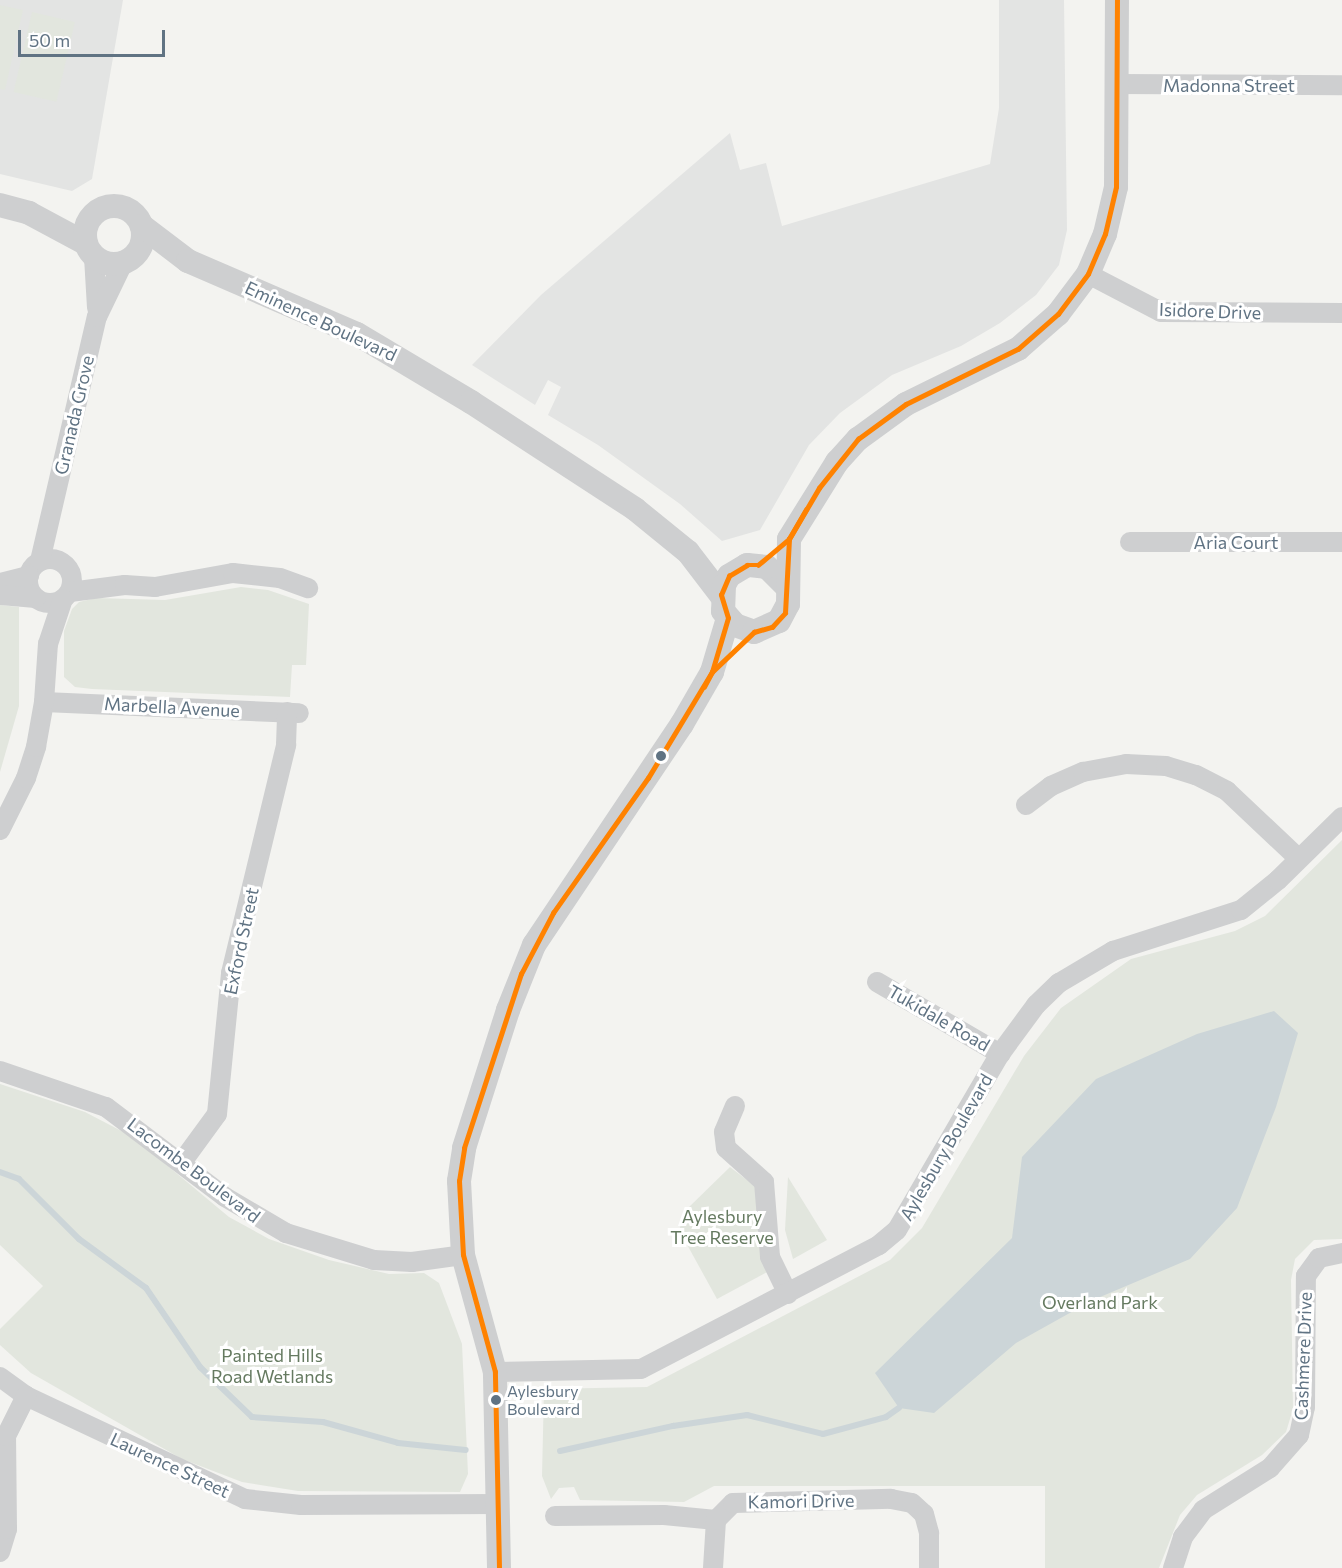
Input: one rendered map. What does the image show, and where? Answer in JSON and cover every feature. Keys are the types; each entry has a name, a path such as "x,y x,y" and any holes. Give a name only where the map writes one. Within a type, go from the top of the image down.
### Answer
{"street":[{"path":"499,1568 495,1372 463,1255 459,1181 464,1148 521,974 553,913 648,778 712,672 728,618 721,595 729,576 789,539 819,488 858,440 906,404 1018,349 1058,314 1088,274 1105,234 1116,187 1117,0"},
{"name":"Madonna Street","path":"1117,84 1342,85"},
{"path":"0,205 29,213 89,250 107,264 128,259 142,242 142,226 126,208 111,205 95,212 29,213"},
{"path":"89,250 85,226 95,212"},
{"name":"Eminence Boulevard","path":"142,226 188,261 346,329 399,357 635,509 688,552 721,595"},
{"name":"Granada Grove","path":"89,250 97,317"},
{"name":"Eminence Boulevard","path":"128,259 188,261"},
{"name":"Granada Grove","path":"35,568 54,514 97,317 128,259"},
{"name":"Isidore Drive","path":"1088,274 1161,312 1342,313"},
{"name":"Granada Grove","path":"54,514 66,566"},
{"path":"728,618 744,630 754,632 772,627 785,613 789,539"},
{"name":"Aria Court","path":"1130,542 1342,542"},
{"name":"Eminence Boulevard","path":"688,552 747,567"},
{"path":"0,583 52,559 66,566 125,585"},
{"path":"0,830 26,778 44,702 48,644 72,580 66,566"},
{"path":"747,567 775,571 786,586"},
{"path":"35,568 30,588 37,599 48,644"},
{"path":"0,596 37,599 50,603 66,596 125,585 155,586 233,573 280,578 308,588"},
{"path":"712,672 754,632"},
{"name":"Marbella Avenue","path":"44,702 293,713"},
{"name":"Exford Street","path":"182,1162 217,1114 231,973 293,713"},
{"path":"1026,805 1051,786 1083,772 1125,764 1166,766 1196,775 1227,791 1298,858"},
{"name":"Aylesbury Boulevard","path":"495,1372 641,1369 879,1245 897,1230 1000,1054 1036,1005 1086,965 1144,939 1241,910 1342,817"},
{"name":"Tukidale Road","path":"877,982 1000,1054"},
{"name":"Lacombe Boulevard","path":"0,1071 105,1107 249,1213 286,1233 390,1262 463,1255"},
{"path":"735,1106 724,1132 726,1148 764,1182 770,1257 788,1294"},
{"name":"Cashmere Drive","path":"1173,1568 1183,1537 1203,1510 1270,1468 1299,1435 1305,1407 1306,1276 1319,1258 1342,1253"},
{"name":"Laurence Street","path":"0,1377 27,1396 244,1499 301,1505 498,1504"},
{"path":"0,1552 7,1529 6,1436 27,1396"},
{"name":"Kamori Drive","path":"716,1521 722,1510 744,1501 902,1500 918,1507 927,1523 929,1568"},
{"path":"555,1516 673,1515 716,1521 713,1568"}],"shaded area":[{"path":"0,0 123,0 92,179 72,191 0,174"},
{"path":"999,0 1064,0 1067,230 1059,265 1036,295 1000,323 961,346 892,375 840,413 809,445 760,530 722,541 680,504 598,445 548,415 561,387 548,380 535,405 472,365 541,295 730,133 740,170 766,163 782,226 990,164 999,108"},
{"path":"1274,1011 1298,1033 1276,1107 1237,1208 1190,1259 1093,1300 1016,1343 934,1413 899,1408 875,1373 1012,1238 1022,1157 1096,1079 1197,1034"}],"green space":[{"path":"0,5 23,10 5,90 0,89"},
{"path":"32,12 75,22 56,102 14,92"},
{"path":"241,587 268,590 309,604 306,665 292,665 290,697 92,689 75,687 64,677 64,631 72,609 79,602 96,598 165,600"},
{"path":"0,605 19,607 19,706 0,772"},
{"name":"Overland Park","path":"1342,840 1342,1239 1314,1240 1295,1259 1291,1280 1293,1409 1286,1432 1262,1455 1197,1495 1180,1515 1159,1568 1045,1568 1045,1486 714,1486 684,1502 580,1500 574,1487 559,1488 551,1499 542,1476 544,1389 647,1387 890,1260 922,1228 1024,1056 1061,1008 1131,959 1235,931 1265,916"},
{"name":"Painted Hills Road Wetlands","path":"0,1084 85,1112 133,1137 229,1217 269,1239 329,1260 389,1274 424,1273 439,1283 462,1344 468,1474 460,1492 298,1491 242,1482 182,1459 31,1373 0,1345 0,1329 43,1286 0,1245"},
{"name":"Aylesbury Tree Reserve","path":"730,1167 756,1187 771,1270 717,1299 679,1230 687,1209"},
{"name":"Aylesbury Tree Reserve","path":"788,1177 827,1240 793,1259 785,1230"}],"waterway":[{"path":"0,1172 19,1179 79,1239 146,1288 200,1367 252,1417 323,1422 398,1443 466,1450"},
{"path":"560,1451 673,1426 747,1415 823,1434 886,1417 899,1408"}],"transit line":[{"path":"499,1568 495,1372 463,1255 459,1181 464,1148 521,974 553,913 648,778 712,672 728,618 721,595 729,576 747,565 758,565 789,539 819,488 858,439 906,404 1018,349 1058,314 1088,274 1105,234 1116,187 1117,0"},
{"path":"704,687 712,672 754,632 772,627 785,613 789,539 806,509"}],"place":[{"name":"Aylesbury Boulevard","path":"496,1400"}]}
